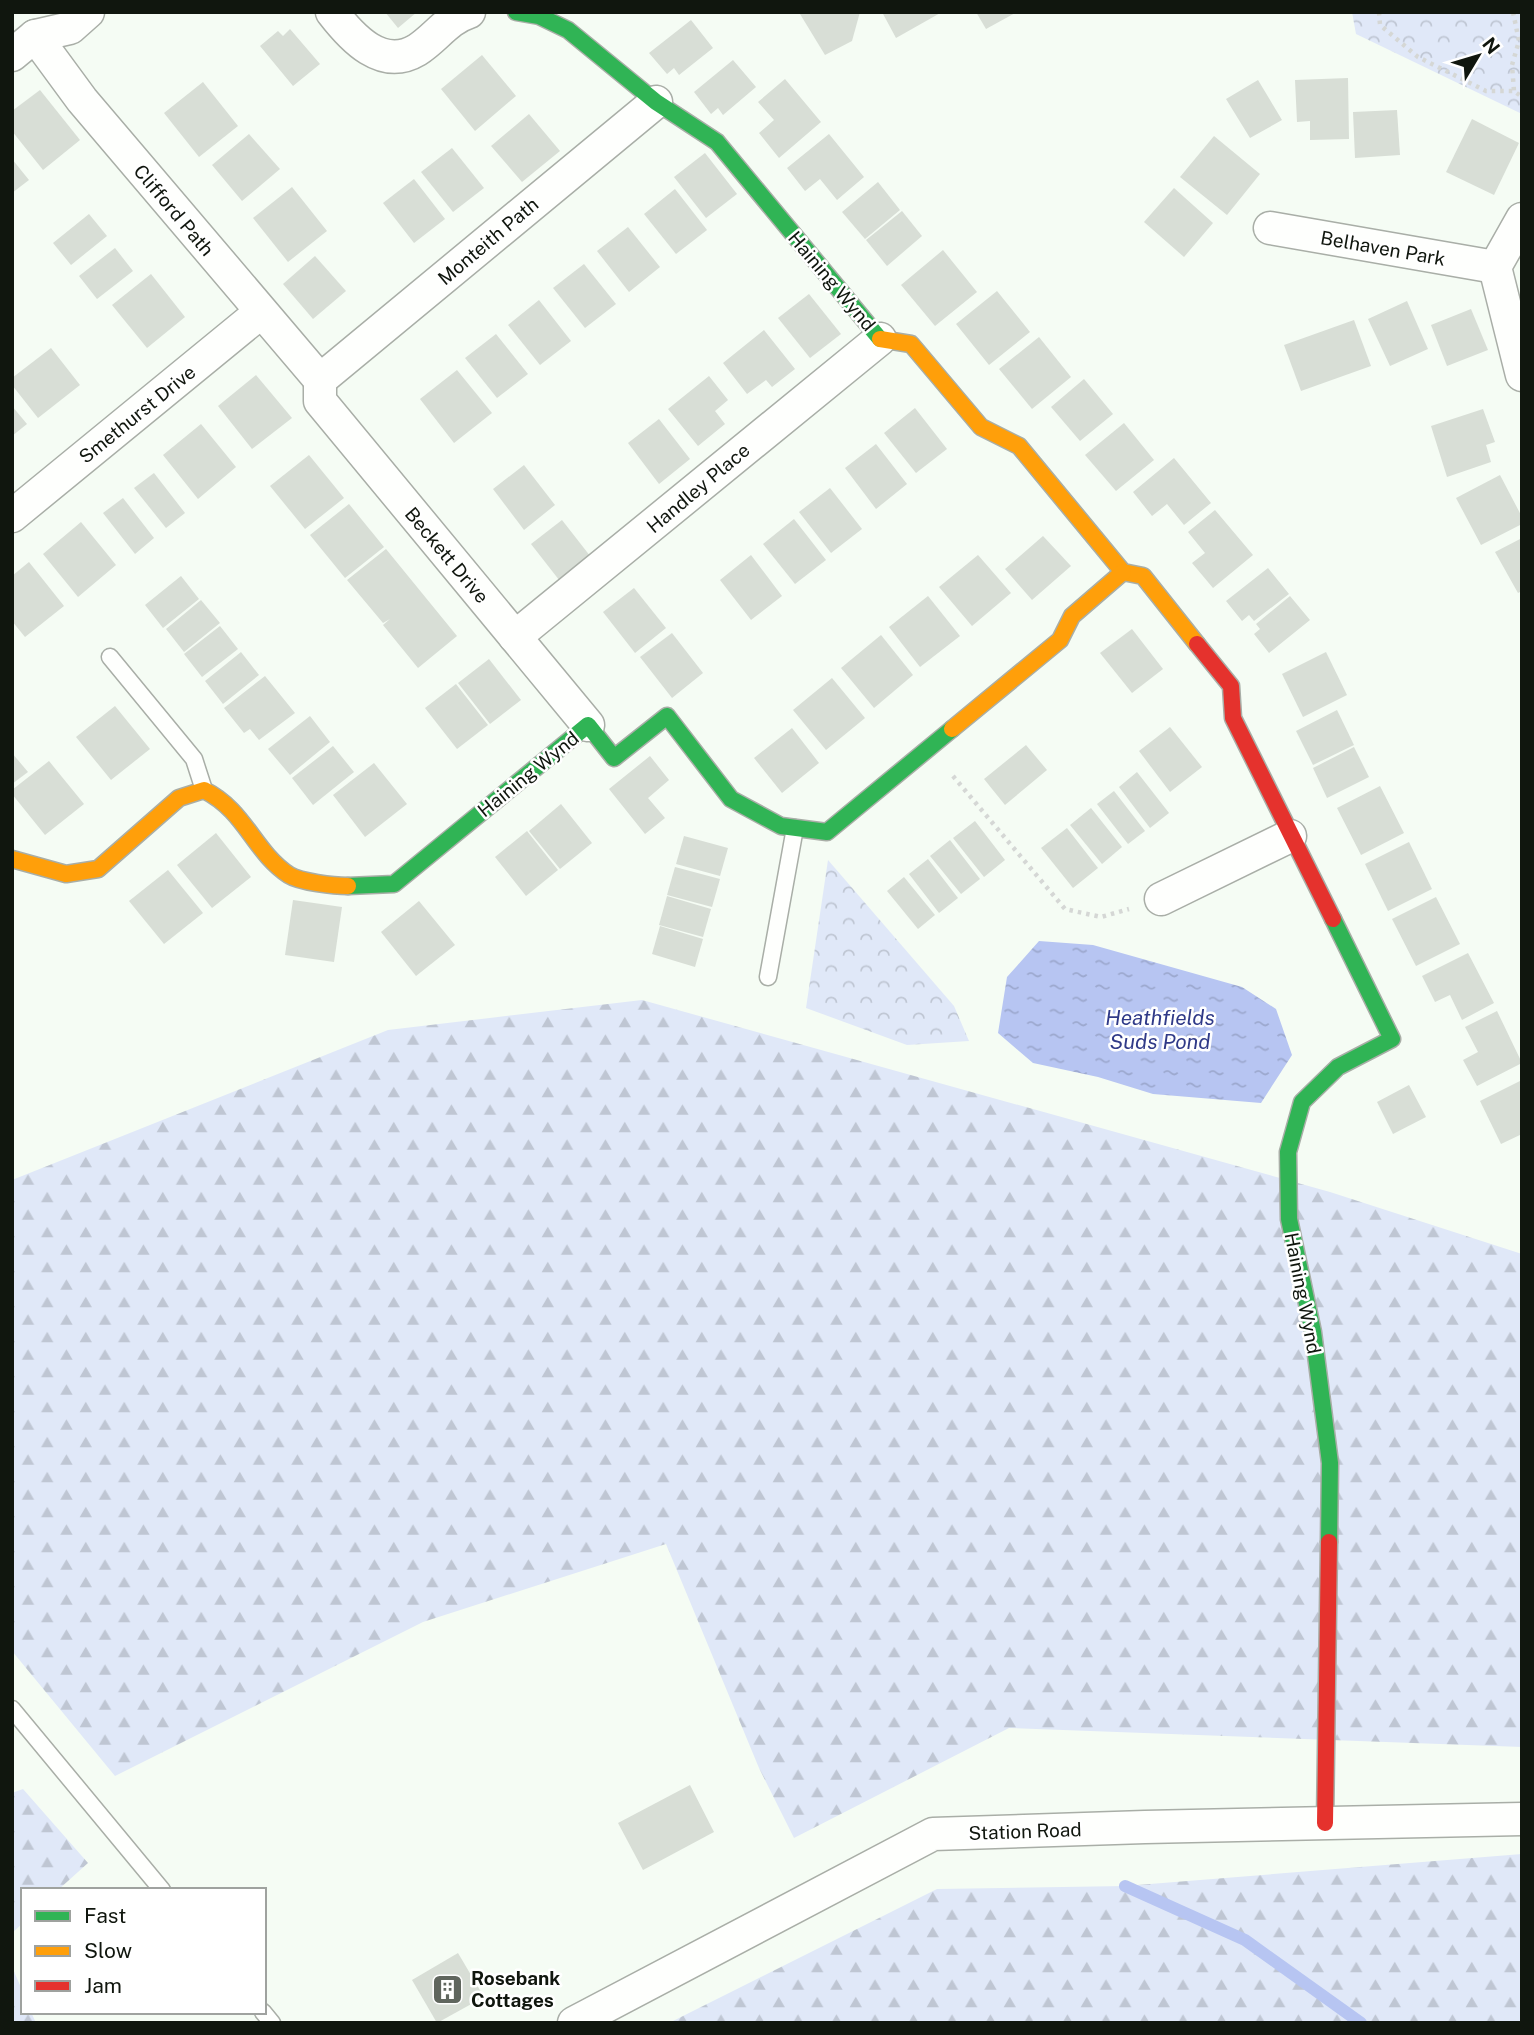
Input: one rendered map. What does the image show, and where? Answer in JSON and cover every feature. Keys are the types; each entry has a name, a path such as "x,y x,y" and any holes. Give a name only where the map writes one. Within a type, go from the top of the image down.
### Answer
{"street":[{"path":"24,46 71,27 88,12"},
{"path":"332,12 362,46 387,57 415,51 456,16 469,12"},
{"name":"Haining Wynd","path":"516,12 539,16 568,30 656,102 717,142 880,339 911,344 981,427 1019,446 1123,572 1143,576 1231,686 1233,718 1392,1039 1338,1067 1302,1102 1288,1152 1289,1219 1313,1332 1330,1462 1325,1823"},
{"name":"Clifford Path","path":"24,46 82,100 320,380"},
{"name":"Monteith Path","path":"320,380 656,102"},
{"path":"1522,219 1495,267 1522,375"},
{"name":"Belhaven Park","path":"1270,228 1495,267"},
{"name":"Smethurst Drive","path":"12,516 261,312"},
{"name":"Handley Place","path":"515,637 880,339"},
{"name":"Beckett Drive","path":"320,380 320,401 588,724"},
{"name":"Haining Wynd","path":"204,790 222,800 244,823 268,857 291,877 338,886 394,884 588,724 614,758 667,716 731,799 781,826 827,832 1060,640 1072,616 1123,572"},
{"path":"12,859 66,874 99,869 179,799 204,790"},
{"path":"1161,900 1290,836"},
{"name":"Station Road","path":"574,2023 933,1834 1522,1819"}],"lane":[{"path":"110,657 194,759 204,790"},
{"path":"768,977 795,828"},
{"path":"12,1709 160,1888"}],"path":[{"path":"1379,12 1380,25 1418,57 1486,91 1514,91 1522,97"},
{"path":"1513,12 1519,41 1512,65 1514,91"},
{"path":"930,748 1065,909 1101,917 1161,900"}],"green space":[{"path":"1352,12 1522,12 1522,114 1356,34"},
{"path":"828,860 954,1006 969,1041 907,1045 806,1008"},
{"path":"642,1000 1330,1192 1522,1254 1522,1747 1009,1728 794,1838 759,1768 666,1544 423,1622 115,1776 12,1651 12,1180 388,1030"},
{"path":"23,1789 88,1863 60,1888 21,1888 21,1925 12,1933 12,1793"},
{"path":"1522,1854 1522,2022 669,2023 937,1889 1125,1886"},
{"path":"12,1967 21,1987 21,2014 32,2014 36,2023 12,2023"}],"water":[{"name":"Heathfields Suds Pond","path":"1039,941 1093,945 1242,987 1276,1009 1292,1055 1261,1103 1153,1094 1098,1077 1033,1063 998,1033 1007,977"}],"building":[{"path":"385,12 417,12 398,28"},
{"path":"860,12 852,41 825,55 800,14"},
{"path":"882,12 942,12 896,38"},
{"path":"976,12 1017,12 986,29"},
{"path":"691,20 713,48 679,75 674,68 667,74 649,53"},
{"path":"290,29 320,64 293,86 260,46 278,31 283,36"},
{"path":"482,55 516,96 475,131 441,89"},
{"path":"733,60 756,87 723,115 718,108 711,114 694,92"},
{"path":"1348,78 1349,139 1310,140 1310,121 1297,122 1295,80"},
{"path":"785,79 821,122 779,158 759,133 774,120 758,102"},
{"path":"1258,80 1282,120 1250,138 1226,99"},
{"path":"203,82 238,126 199,157 164,113"},
{"path":"40,90 80,140 43,170 12,131 12,111"},
{"path":"1397,110 1400,155 1355,158 1353,112"},
{"path":"529,114 560,151 522,182 491,146"},
{"path":"1472,119 1519,143 1494,195 1446,172"},
{"path":"249,134 280,169 242,201 212,165"},
{"path":"829,134 864,177 837,200 820,179 805,191 787,168"},
{"path":"1214,136 1260,174 1227,215 1180,177"},
{"path":"452,148 484,188 453,212 421,172"},
{"path":"705,153 737,194 706,218 674,177"},
{"path":"12,159 29,180 12,193"},
{"path":"414,179 445,219 414,243 383,203"},
{"path":"878,182 900,210 865,239 842,212"},
{"path":"292,187 327,231 288,262 253,218"},
{"path":"1174,188 1213,223 1184,257 1144,222"},
{"path":"675,189 707,230 676,254 644,214"},
{"path":"902,211 922,236 887,266 866,240"},
{"path":"89,214 107,236 71,265 53,243"},
{"path":"628,227 660,267 629,292 597,251"},
{"path":"115,248 133,271 97,299 79,276"},
{"path":"943,250 977,292 935,326 901,285"},
{"path":"315,256 346,291 313,319 283,284"},
{"path":"584,264 616,304 585,328 553,288"},
{"path":"151,274 185,317 147,348 112,305"},
{"path":"997,291 1030,332 989,365 956,324"},
{"path":"809,294 841,334 810,358 778,318"},
{"path":"539,300 571,341 540,365 508,325"},
{"path":"1407,301 1428,349 1390,366 1368,319"},
{"path":"1471,309 1488,350 1447,366 1431,325"},
{"path":"1354,320 1371,366 1301,391 1284,345"},
{"path":"764,330 795,369 772,387 766,380 747,394 723,363"},
{"path":"496,334 528,374 497,398 465,358"},
{"path":"1039,337 1071,377 1032,409 999,369"},
{"path":"51,348 80,385 38,418 12,385 12,378"},
{"path":"457,370 492,413 454,443 420,399"},
{"path":"256,375 292,418 252,449 218,406"},
{"path":"709,376 728,400 715,411 725,424 698,446 668,409"},
{"path":"1084,379 1113,414 1080,441 1051,407"},
{"path":"12,406 27,424 12,436"},
{"path":"915,408 947,449 916,473 884,433"},
{"path":"1483,409 1495,442 1486,445 1491,462 1447,477 1431,426"},
{"path":"659,419 690,459 659,484 628,443"},
{"path":"1124,423 1154,460 1116,491 1085,455"},
{"path":"201,424 236,467 198,499 163,455"},
{"path":"876,444 907,484 876,509 845,468"},
{"path":"309,455 344,498 305,529 270,486"},
{"path":"1174,458 1211,503 1184,525 1167,504 1152,516 1133,492"},
{"path":"524,465 555,505 524,530 493,489"},
{"path":"154,473 185,513 166,528 134,488"},
{"path":"1500,475 1522,517 1522,524 1481,545 1456,498"},
{"path":"830,488 862,529 831,553 799,512"},
{"path":"123,498 154,538 135,554 103,513"},
{"path":"349,504 384,547 345,578 310,535"},
{"path":"1215,510 1253,555 1213,588 1192,563 1205,553 1188,532"},
{"path":"794,519 826,560 795,584 763,544"},
{"path":"562,520 594,561 563,585 531,544"},
{"path":"81,522 116,565 78,597 43,554"},
{"path":"1043,536 1071,566 1032,600 1005,569"},
{"path":"1522,538 1522,591 1518,593 1495,552"},
{"path":"386,549 457,636 418,668 383,625 390,619 383,623 347,580"},
{"path":"751,555 782,596 751,620 720,580"},
{"path":"978,555 1011,593 972,626 939,587"},
{"path":"29,562 64,606 25,637 12,621 12,576"},
{"path":"1268,568 1289,594 1254,621 1249,615 1242,621 1226,601"},
{"path":"181,576 199,599 163,628 145,605"},
{"path":"634,588 666,628 635,653 603,612"},
{"path":"928,596 960,636 920,667 889,627"},
{"path":"1290,596 1310,620 1269,653 1254,634 1260,629 1256,624"},
{"path":"201,600 220,623 184,652 166,629"},
{"path":"220,626 238,649 202,677 184,654"},
{"path":"1132,629 1163,669 1132,693 1100,653"},
{"path":"672,633 703,673 672,698 640,657"},
{"path":"881,635 913,675 874,708 841,668"},
{"path":"241,652 259,675 223,704 205,681"},
{"path":"1326,652 1347,695 1303,717 1282,674"},
{"path":"489,659 521,700 490,724 458,683"},
{"path":"265,676 295,713 259,740 250,729 244,733 224,708"},
{"path":"832,678 865,718 826,750 793,710"},
{"path":"456,684 488,725 457,749 425,708"},
{"path":"115,706 150,749 111,780 76,737"},
{"path":"1337,710 1354,745 1313,765 1296,731"},
{"path":"310,716 330,742 290,775 268,749"},
{"path":"1170,727 1202,767 1170,792 1139,751"},
{"path":"792,728 819,763 782,793 754,758"},
{"path":"1026,745 1047,770 1005,805 984,779"},
{"path":"333,746 354,772 313,805 292,778"},
{"path":"1354,747 1369,777 1327,798 1313,768"},
{"path":"12,753 28,772 12,784"},
{"path":"650,756 669,780 648,798 665,818 645,834 609,789"},
{"path":"49,761 84,804 45,835 12,794 12,790"},
{"path":"374,763 407,804 365,837 333,795"},
{"path":"1137,772 1169,813 1150,828 1119,787"},
{"path":"1380,786 1404,833 1361,855 1337,808"},
{"path":"1114,791 1145,831 1128,844 1097,804"},
{"path":"561,804 592,843 560,869 529,831"},
{"path":"1091,808 1122,847 1102,864 1070,825"},
{"path":"975,821 1005,860 984,877 953,838"},
{"path":"1067,828 1098,868 1073,888 1041,848"},
{"path":"527,831 558,870 526,896 495,857"},
{"path":"216,833 251,877 212,908 177,865"},
{"path":"684,836 728,848 720,876 676,864"},
{"path":"950,840 980,879 961,894 930,856"},
{"path":"1409,842 1432,889 1388,911 1365,864"},
{"path":"928,859 958,898 939,913 909,874"},
{"path":"675,867 720,879 712,907 667,895"},
{"path":"168,870 203,913 164,944 129,901"},
{"path":"904,877 935,915 918,929 887,891"},
{"path":"667,896 711,909 703,937 659,925"},
{"path":"1436,897 1460,944 1416,966 1392,919"},
{"path":"293,900 342,907 334,962 285,955"},
{"path":"419,901 455,945 416,976 381,932"},
{"path":"660,926 703,939 695,967 652,954"},
{"path":"1468,953 1494,1003 1462,1020 1450,995 1435,1002 1422,976"},
{"path":"1497,1011 1522,1063 1477,1086 1463,1060 1478,1052 1465,1027"},
{"path":"1522,1080 1522,1134 1501,1144 1480,1101"},
{"path":"1409,1085 1426,1117 1393,1134 1377,1102"},
{"path":"690,1785 714,1832 643,1870 618,1823"},
{"name":"Rosebank Cottages","path":"458,1953 484,1997 437,2023 412,1980"}],"waterway":[{"path":"1125,1886 1245,1940 1361,2023"}],"traffic: fast":[{"path":"516,12 539,16 568,30 656,102 717,142 880,339"},
{"path":"348,886 394,884 588,725 614,758 667,716 731,799 781,826 827,832 952,729"},
{"path":"1329,1542 1330,1463 1313,1332 1289,1219 1288,1152 1302,1102 1338,1067 1392,1039 1333,919"}],"traffic: slow":[{"path":"880,339 911,344 981,427 1019,446 1123,572 1143,576 1197,644"},
{"path":"952,729 1060,640 1072,616 1123,572"},
{"path":"12,859 66,874 98,869 179,798 204,790 230,809 266,855 289,875 309,882 348,886"}],"traffic: jam":[{"path":"1197,644 1231,686 1233,718 1333,919"},
{"path":"1325,1823 1329,1542"}],"place":[{"name":"Rosebank Cottages","path":"448,1989"}]}
